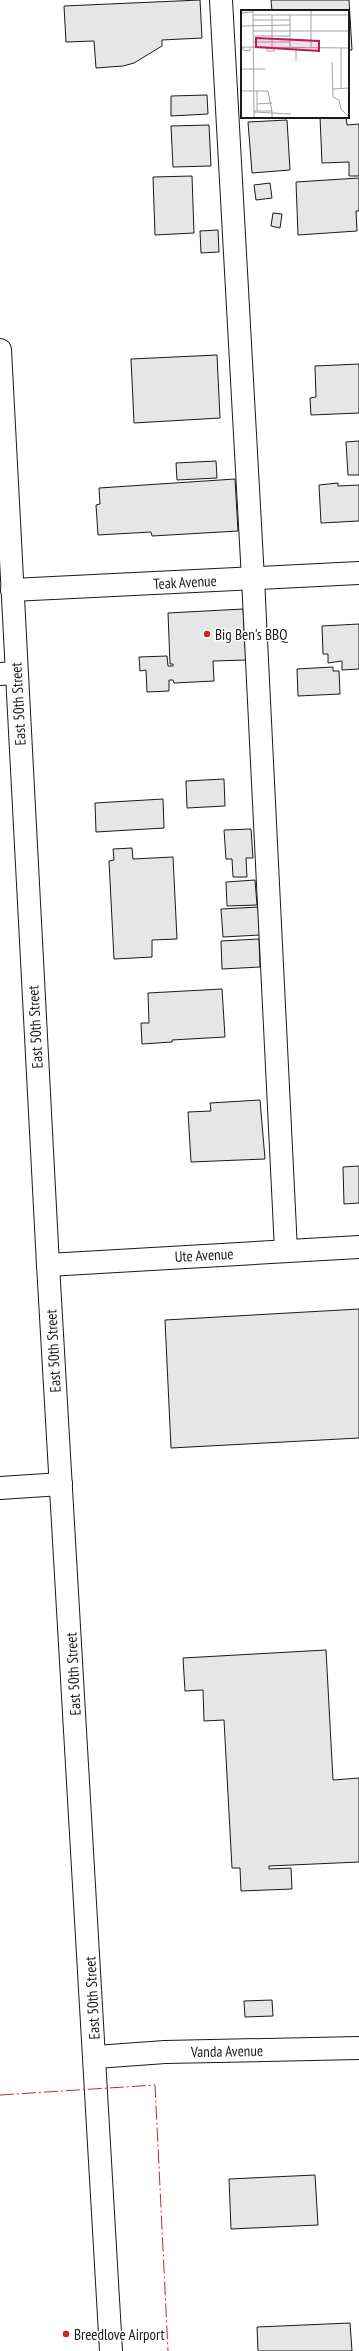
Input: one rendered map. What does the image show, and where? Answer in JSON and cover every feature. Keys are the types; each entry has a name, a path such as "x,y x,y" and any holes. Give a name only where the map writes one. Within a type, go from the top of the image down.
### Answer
{"main road":[{"path":"221,0 253,579 286,1250"},
{"name":"East 50th Street","path":"0,350 1,404 12,590 8,673 48,1265 96,2057 111,2351"},
{"name":"Teak Avenue","path":"12,590 359,573"},
{"name":"Ute Avenue","path":"48,1265 286,1250 359,1247"},
{"path":"0,1488 61,1484"},
{"name":"Vanda Avenue","path":"96,2057 165,2052 359,2048"}],"building":[{"path":"200,0 202,38 162,40 162,46 134,63 123,66 96,68 94,41 66,42 64,6"},
{"path":"271,0 349,0 352,50 349,50 349,10 272,10"},
{"path":"207,95 208,114 171,116 171,96"},
{"path":"320,118 346,118 347,125 359,124 359,176 349,176 349,162 322,163"},
{"path":"287,120 290,170 252,173 248,122"},
{"path":"209,125 211,166 173,167 171,126"},
{"path":"192,176 194,233 155,235 153,177"},
{"path":"359,178 359,211 356,211 357,231 298,235 296,182"},
{"path":"270,183 272,198 256,200 254,185"},
{"path":"273,213 282,214 280,228 271,226"},
{"path":"218,230 219,252 201,253 200,231"},
{"path":"217,355 220,418 134,423 131,359"},
{"path":"359,364 359,413 311,415 310,398 316,397 315,366"},
{"path":"359,441 359,475 348,475 346,442"},
{"path":"216,461 217,478 177,480 176,463"},
{"path":"235,479 238,531 152,536 151,532 98,535 96,505 100,504 99,488"},
{"path":"338,483 338,486 359,485 359,521 321,523 319,485"},
{"name":"Big Ben's BBQ","path":"243,609 246,660 213,661 214,681 174,683 173,680 169,680 169,691 147,692 146,670 140,671 139,657 167,656 168,666 173,666 173,664 170,664 168,613"},
{"path":"359,624 359,669 342,670 342,661 328,663 328,654 323,654 322,626"},
{"path":"333,667 333,671 339,671 340,694 298,696 297,669"},
{"path":"224,779 225,806 187,808 186,781"},
{"path":"163,799 164,828 96,832 95,803"},
{"path":"251,829 253,858 246,858 247,877 233,877 232,859 226,859 224,830"},
{"path":"132,848 133,859 173,857 177,939 152,940 152,957 114,959 109,861 114,860 113,849"},
{"path":"255,880 257,905 227,906 226,882"},
{"path":"258,907 260,935 223,937 221,909"},
{"path":"259,939 260,967 222,969 221,941"},
{"path":"222,989 225,1037 172,1040 172,1042 142,1044 141,1023 149,1023 148,993"},
{"path":"260,1100 265,1159 191,1162 188,1112 211,1111 210,1103"},
{"path":"359,1166 359,1203 344,1204 343,1167"},
{"path":"359,1309 359,1438 171,1448 165,1320"},
{"path":"326,1650 333,1780 359,1778 359,1862 269,1866 269,1869 291,1868 292,1889 241,1891 240,1868 232,1868 224,1720 204,1721 203,1690 185,1691 183,1658"},
{"path":"272,2000 273,2016 245,2017 244,2001"},
{"path":"315,2175 318,2225 231,2229 229,2179"},
{"path":"350,2323 352,2351 258,2351 257,2327"}],"power":[{"path":"0,2095 155,2085 168,2351"}],"place":[{"name":"Big Ben's BBQ","path":"207,634"},
{"name":"Breedlove Airport","path":"66,2334"}]}
